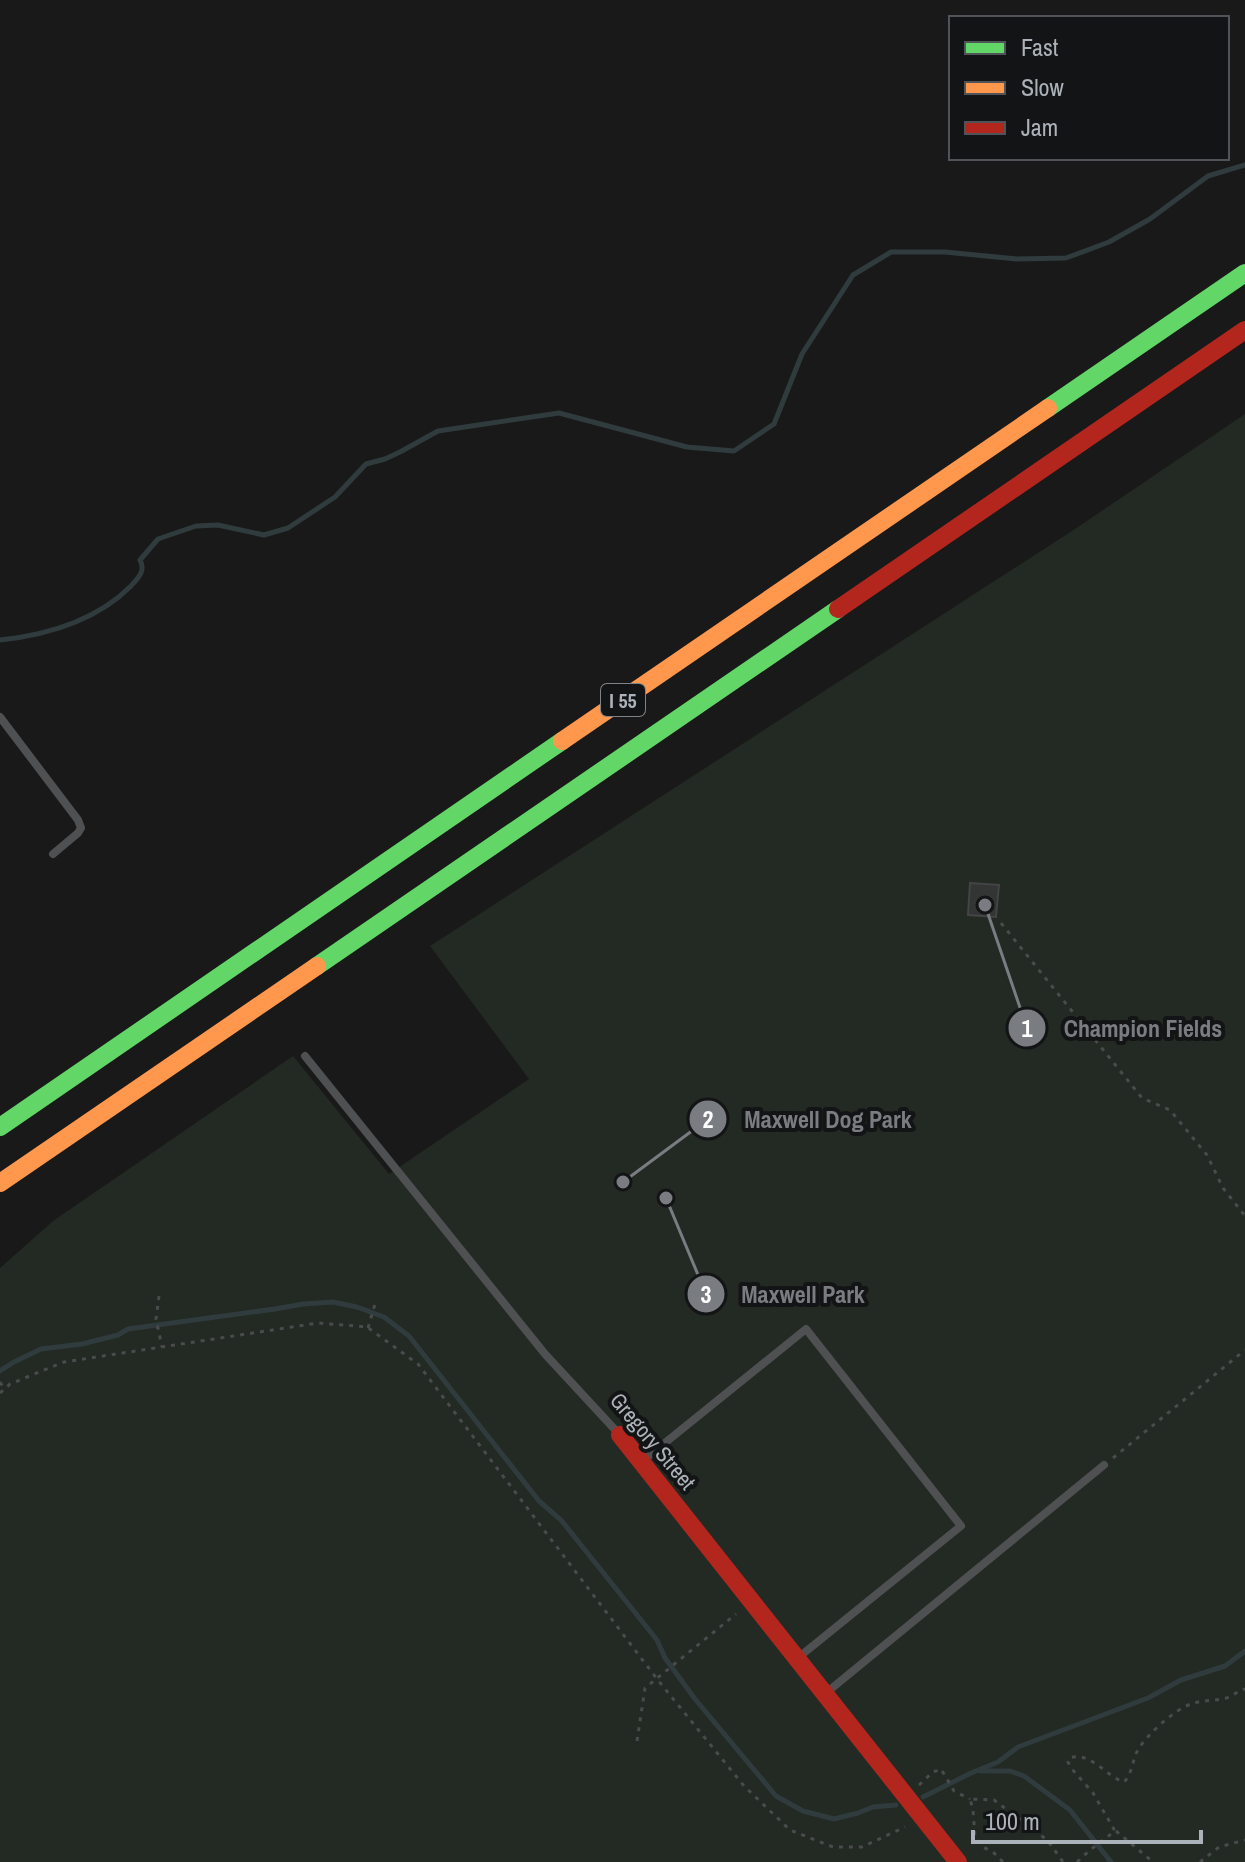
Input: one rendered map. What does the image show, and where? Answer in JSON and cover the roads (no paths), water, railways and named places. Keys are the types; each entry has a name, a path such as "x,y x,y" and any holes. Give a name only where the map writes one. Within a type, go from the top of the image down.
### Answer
{"main road":[{"name":"I 55","path":"0,1127 1245,273"},
{"name":"I 55","path":"0,1183 1245,330"},
{"name":"Gregory Street","path":"620,1435 958,1862"}],"lane":[{"path":"0,717 78,820 81,828 78,833 53,854"},
{"name":"Gregory Street","path":"305,1056 545,1354 620,1435"},
{"path":"641,1462 806,1329 961,1526 797,1658"},
{"path":"825,1694 1104,1465"}],"waterway":[{"path":"0,640 53,630 102,608 136,580 142,571 140,560 158,539 196,526 218,525 264,535 288,528 335,497 366,464 385,459 438,431 559,413 687,447 734,451 774,424 802,354 853,275 891,252 945,252 1017,259 1066,258 1109,242 1150,219 1208,176 1245,165"},
{"path":"0,1371 41,1349 82,1344 118,1335 128,1329 303,1304 333,1302 384,1317 409,1336 539,1501 561,1520 657,1640 665,1658 695,1699 776,1796 803,1811 834,1819 873,1807 896,1805"},
{"path":"923,1797 998,1762 1018,1747 1148,1698 1181,1680 1225,1666 1245,1651"},
{"path":"981,1771 1010,1771 1024,1776 1070,1810 1111,1862"}],"place":[{"name":"Champion Fields","path":"985,905"},
{"name":"Maxwell Dog Park","path":"623,1182"},
{"name":"Maxwell Park","path":"666,1198"}]}
